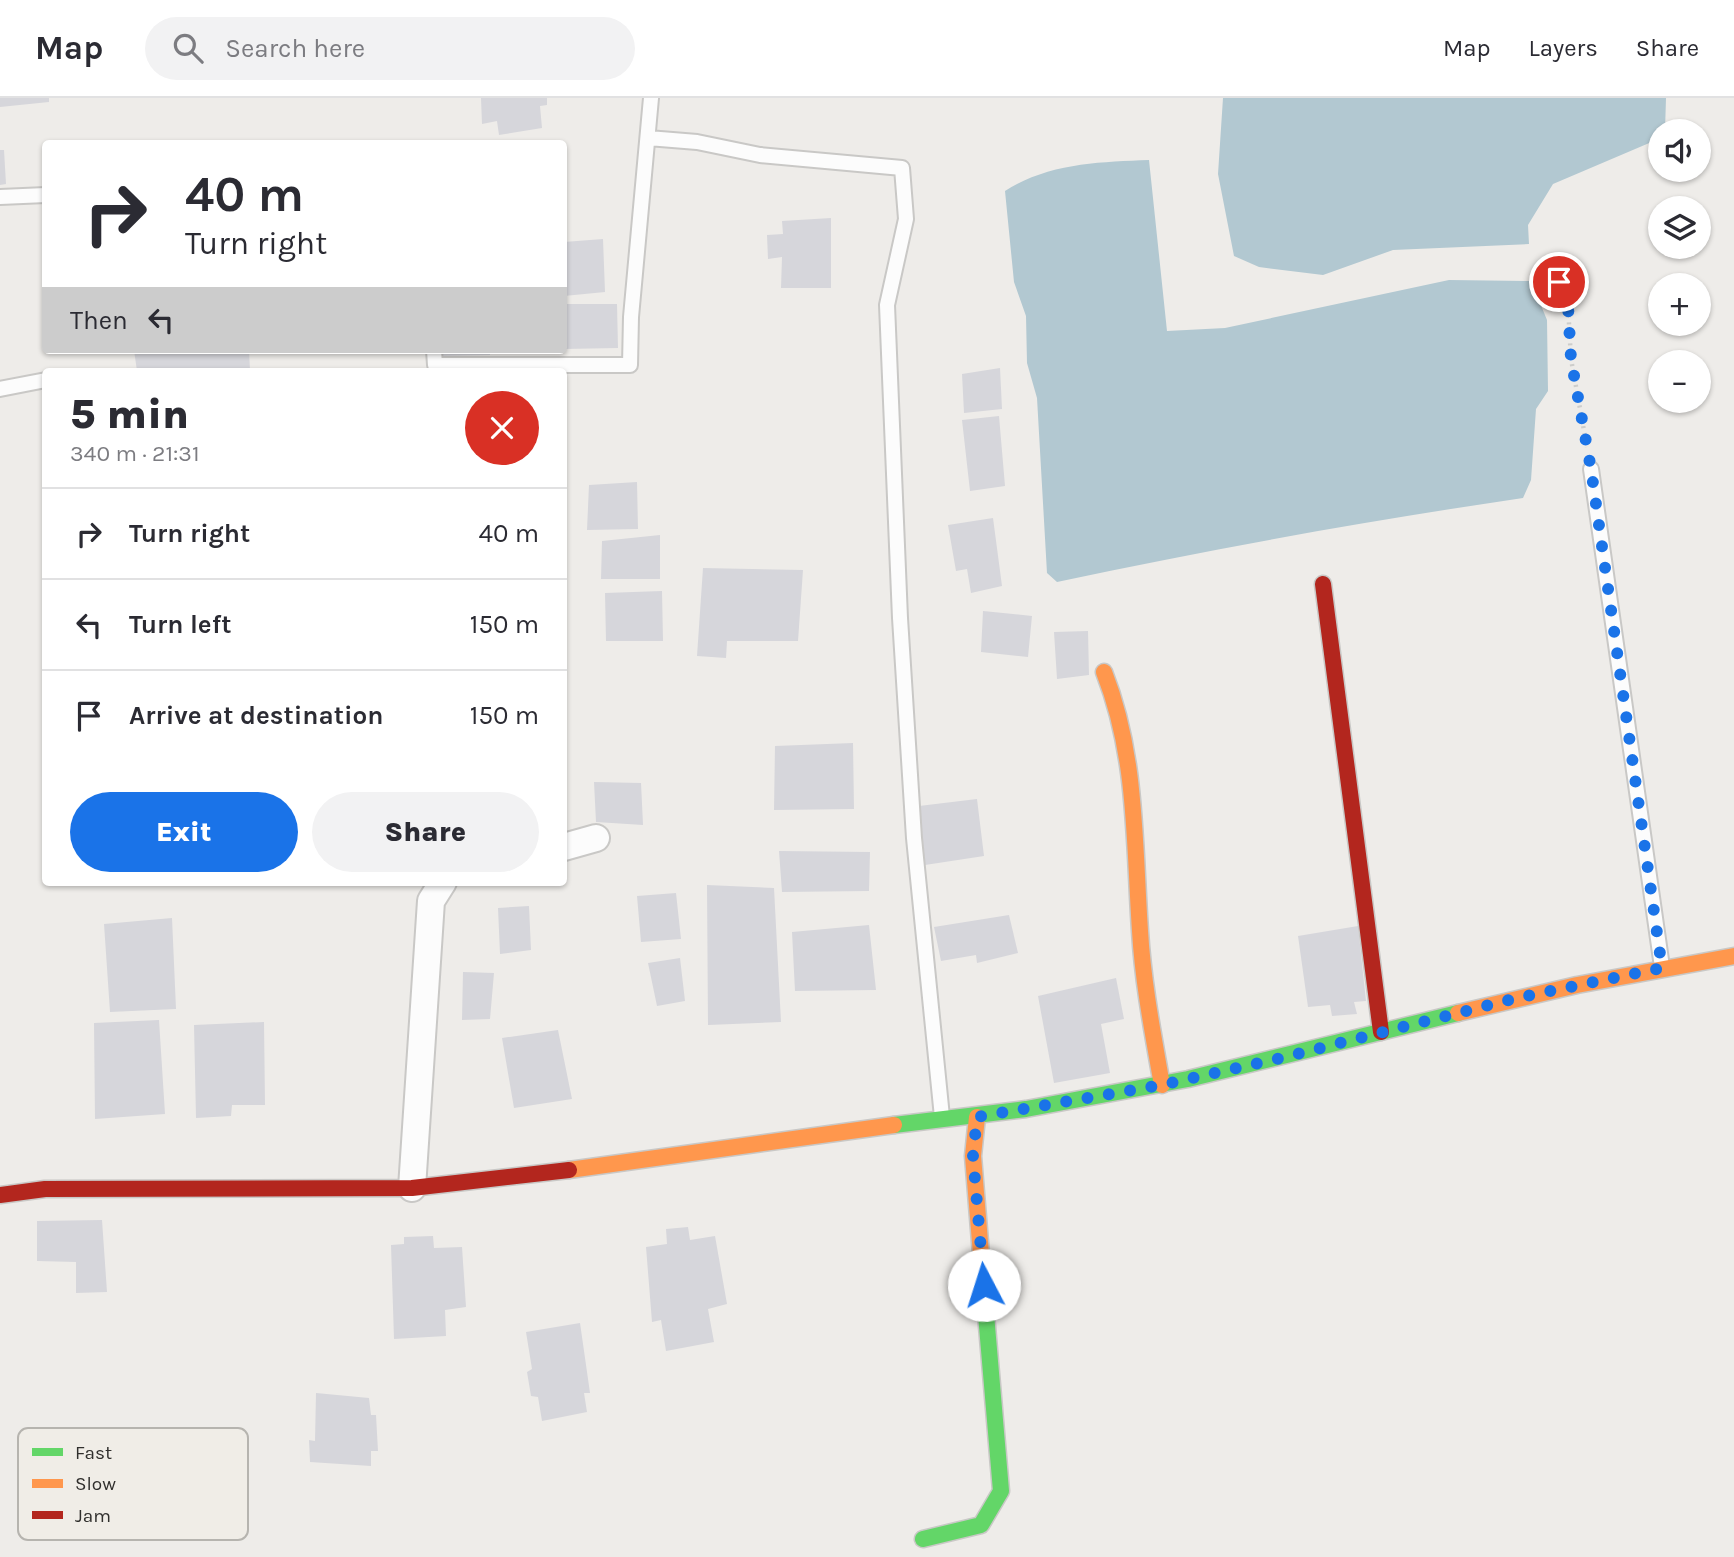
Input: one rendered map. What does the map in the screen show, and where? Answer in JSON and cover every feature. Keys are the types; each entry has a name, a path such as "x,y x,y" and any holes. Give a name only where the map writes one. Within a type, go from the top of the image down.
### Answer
{"street":[{"path":"1323,584 1381,1032"},
{"path":"1104,673 1119,702 1134,821 1142,964 1162,1085"},
{"path":"567,846 596,838"},
{"path":"412,1188 431,901 440,886"},
{"path":"0,1195 45,1189 412,1188 504,1175 604,1167 942,1118 977,1117 1162,1085 1517,998 1734,956"},
{"path":"923,1539 981,1525 1001,1491 973,1156 977,1117"}],"lane":[{"path":"435,354 436,365 630,365 651,98"},
{"path":"648,138 697,142 760,155 902,168 906,219 887,304 900,618 914,838 942,1118"},
{"path":"0,197 42,195"},
{"path":"0,389 42,381"},
{"path":"1591,469 1662,968"}],"path":[{"path":"1559,282 1568,306 1571,359 1591,469"}],"water":[{"path":"1223,98 1666,98 1665,119 1648,119 1648,144 1553,184 1528,225 1529,244 1393,250 1323,275 1259,267 1234,256 1218,174"},
{"path":"1149,160 1167,331 1225,328 1449,280 1531,281 1547,320 1548,391 1536,409 1531,480 1523,498 1289,536 1057,582 1047,573 1037,398 1027,363 1026,316 1014,282 1005,191 1057,169 1093,163"}],"building":[{"path":"0,98 49,98 49,102 0,107"},
{"path":"481,98 547,98 547,105 540,106 542,128 499,135 497,121 482,124"},
{"path":"0,150 4,150 6,184 0,185"},
{"path":"831,218 831,288 781,288 782,257 768,259 767,235 783,234 782,221"},
{"path":"603,239 605,292 567,296 567,242"},
{"path":"567,304 617,304 618,348 567,349"},
{"path":"135,354 249,354 250,368 137,368"},
{"path":"437,354 490,354 490,355"},
{"path":"1000,368 1002,409 964,413 962,374"},
{"path":"999,416 1005,486 970,491 962,420"},
{"path":"637,482 638,529 587,530 589,485"},
{"path":"993,518 1002,586 971,593 967,569 956,571 948,525"},
{"path":"660,535 660,579 601,579 602,541"},
{"path":"703,568 803,570 798,641 727,641 726,658 697,656"},
{"path":"662,591 663,641 606,641 605,593"},
{"path":"983,611 1032,616 1028,657 981,652"},
{"path":"1088,631 1089,675 1057,679 1054,632"},
{"path":"853,743 854,809 774,810 775,746"},
{"path":"594,782 641,783 643,825 596,822"},
{"path":"977,799 984,856 925,865 919,806"},
{"path":"779,851 870,852 869,891 782,892"},
{"path":"707,885 774,888 781,1022 708,1025"},
{"path":"676,893 681,939 641,942 637,896"},
{"path":"529,906 531,950 500,954 498,908"},
{"path":"1009,915 1018,953 977,963 976,955 941,961 934,927"},
{"path":"172,918 176,1009 110,1012 104,924"},
{"path":"869,925 876,990 795,991 792,932"},
{"path":"1358,926 1366,1001 1354,1002 1357,1014 1332,1016 1330,1005 1308,1007 1298,936"},
{"path":"680,958 685,1001 657,1006 648,963"},
{"path":"463,972 494,973 490,1019 462,1020"},
{"path":"1116,978 1124,1019 1101,1024 1110,1073 1054,1083 1038,996"},
{"path":"159,1020 165,1114 95,1119 94,1023"},
{"path":"264,1022 265,1105 232,1105 231,1116 196,1118 194,1025"},
{"path":"558,1030 572,1099 514,1108 502,1038"},
{"path":"102,1220 107,1292 76,1293 76,1262 37,1261 37,1221"},
{"path":"688,1227 690,1240 715,1236 727,1304 708,1309 714,1342 666,1351 661,1320 652,1322 646,1247 667,1244 666,1229"},
{"path":"433,1236 434,1248 462,1247 466,1307 445,1310 446,1336 394,1339 391,1245 404,1244 404,1237"},
{"path":"580,1323 590,1393 584,1393 587,1412 542,1421 538,1397 531,1396 527,1372 532,1369 526,1332"},
{"path":"316,1393 369,1398 371,1415 376,1415 378,1451 371,1451 371,1466 310,1462 309,1440 315,1441"}],"traffic: fast":[{"path":"894,1125 1026,1109 1188,1079 1458,1013"},
{"path":"923,1539 981,1525 1001,1491 983,1279"}],"traffic: slow":[{"path":"1104,672 1123,735 1128,767 1135,832 1143,970 1162,1085"},
{"path":"1458,1013 1577,985 1734,956"},
{"path":"977,1117 973,1156 983,1279"},
{"path":"569,1170 894,1125"}],"traffic: jam":[{"path":"1323,584 1381,1032"},
{"path":"0,1195 45,1189 412,1188 569,1170"}],"route":[{"path":"984,1285 973,1156 977,1117 1162,1085 1277,1059 1517,998 1662,968 1591,469 1571,359 1568,306 1559,282"}]}
